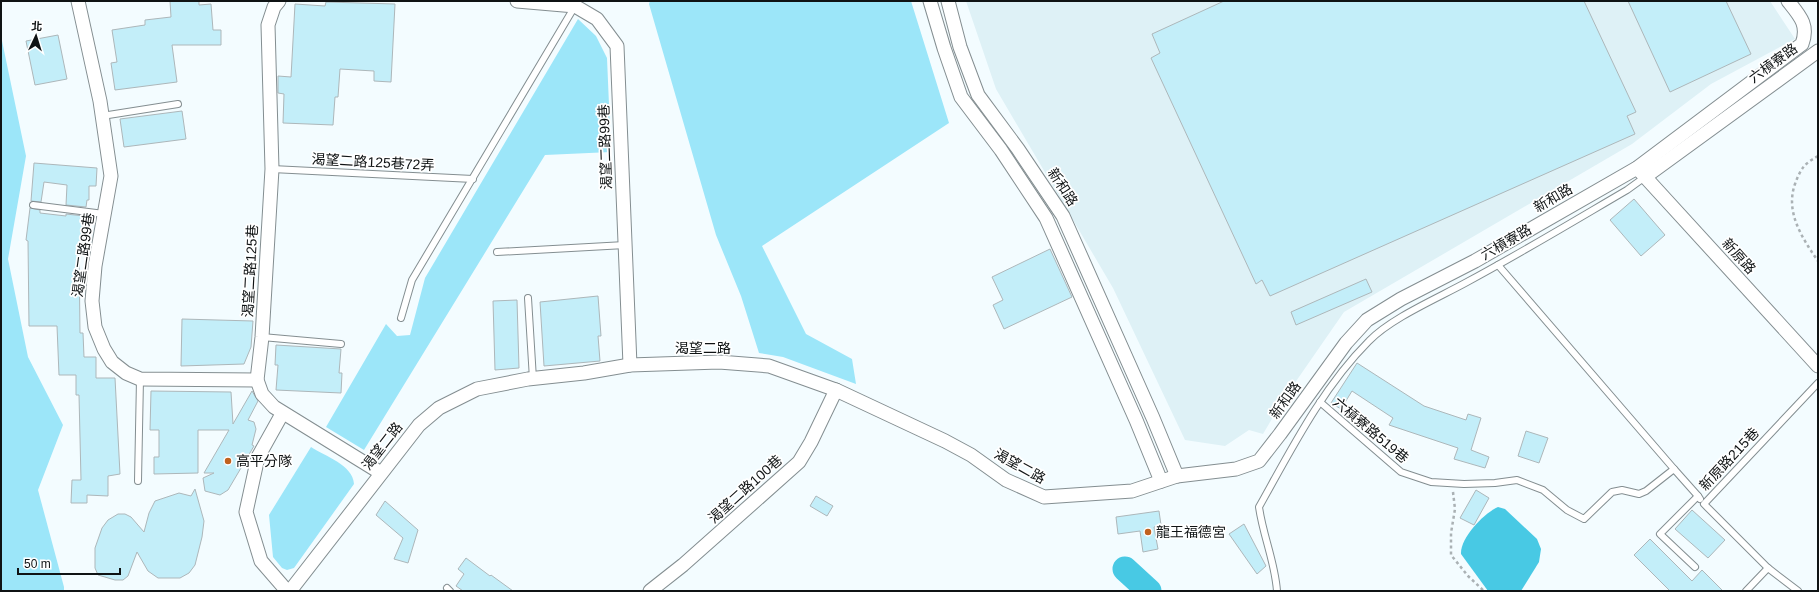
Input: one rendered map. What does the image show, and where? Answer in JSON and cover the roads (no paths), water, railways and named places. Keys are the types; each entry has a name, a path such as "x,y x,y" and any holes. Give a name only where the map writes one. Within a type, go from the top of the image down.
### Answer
{"street":[{"name":"渴望二路99巷","path":"78,1 102,116 111,176 95,266 92,301 95,328 104,349 112,362 126,372 140,379 257,380"},
{"name":"渴望二路99巷","path":"517,1 575,6 597,19 618,46 630,365"},
{"path":"930,1 961,97 1001,150 1046,218 1103,344 1161,481"},
{"name":"新和路","path":"948,1 960,47 978,95 1018,149 1063,216 1150,411 1177,476 1236,468 1259,461 1346,343 1368,320 1401,299 1641,172 1802,44 1805,35 1802,19 1788,1"},
{"name":"渴望二路125巷","path":"257,380 262,337 272,169 268,25 274,3"},
{"name":"六槓寮路","path":"1641,172 1818,50"},
{"name":"新原路","path":"1641,172 1818,366"},
{"name":"渴望二路","path":"288,591 419,425 439,408 477,389 533,379 584,373 630,365 719,362 769,366 836,390 945,441 971,455 1006,480 1044,497 1132,490 1177,476"},
{"path":"257,380 262,394 282,414 381,473"},
{"name":"渴望二路100巷","path":"650,591 683,565 799,462 811,442 836,390"},
{"path":"282,414 258,457 246,512 261,561 288,591"}],"lane":[{"path":"401,318 412,280 473,180 575,6"},
{"path":"102,116 178,104"},
{"name":"渴望二路125巷72弄","path":"272,169 473,180"},
{"name":"六槓寮路","path":"1276,591 1276,575 1260,520 1259,507 1320,402 1369,340 1389,325 1498,265 1627,190 1641,172"},
{"path":"33,204 104,214"},
{"path":"497,252 625,245"},
{"path":"1498,265 1704,504"},
{"path":"528,298 533,379"},
{"path":"262,337 341,344"},
{"path":"138,481 140,379"},
{"name":"新原路215巷","path":"1798,591 1768,568 1704,504 1818,383"},
{"name":"六槓寮路519巷","path":"1320,402 1401,472 1431,482 1495,483 1517,480 1543,490 1567,510 1584,519 1612,492 1622,490 1639,494 1646,491 1674,468"},
{"path":"1695,567 1660,534 1698,496"},
{"path":"1746,591 1768,568"}],"waterway":[{"path":"1125,569 1149,591"}],"place":[{"name":"高平分隊","path":"228,461"},
{"name":"龍王福德宮","path":"1148,532"}]}
